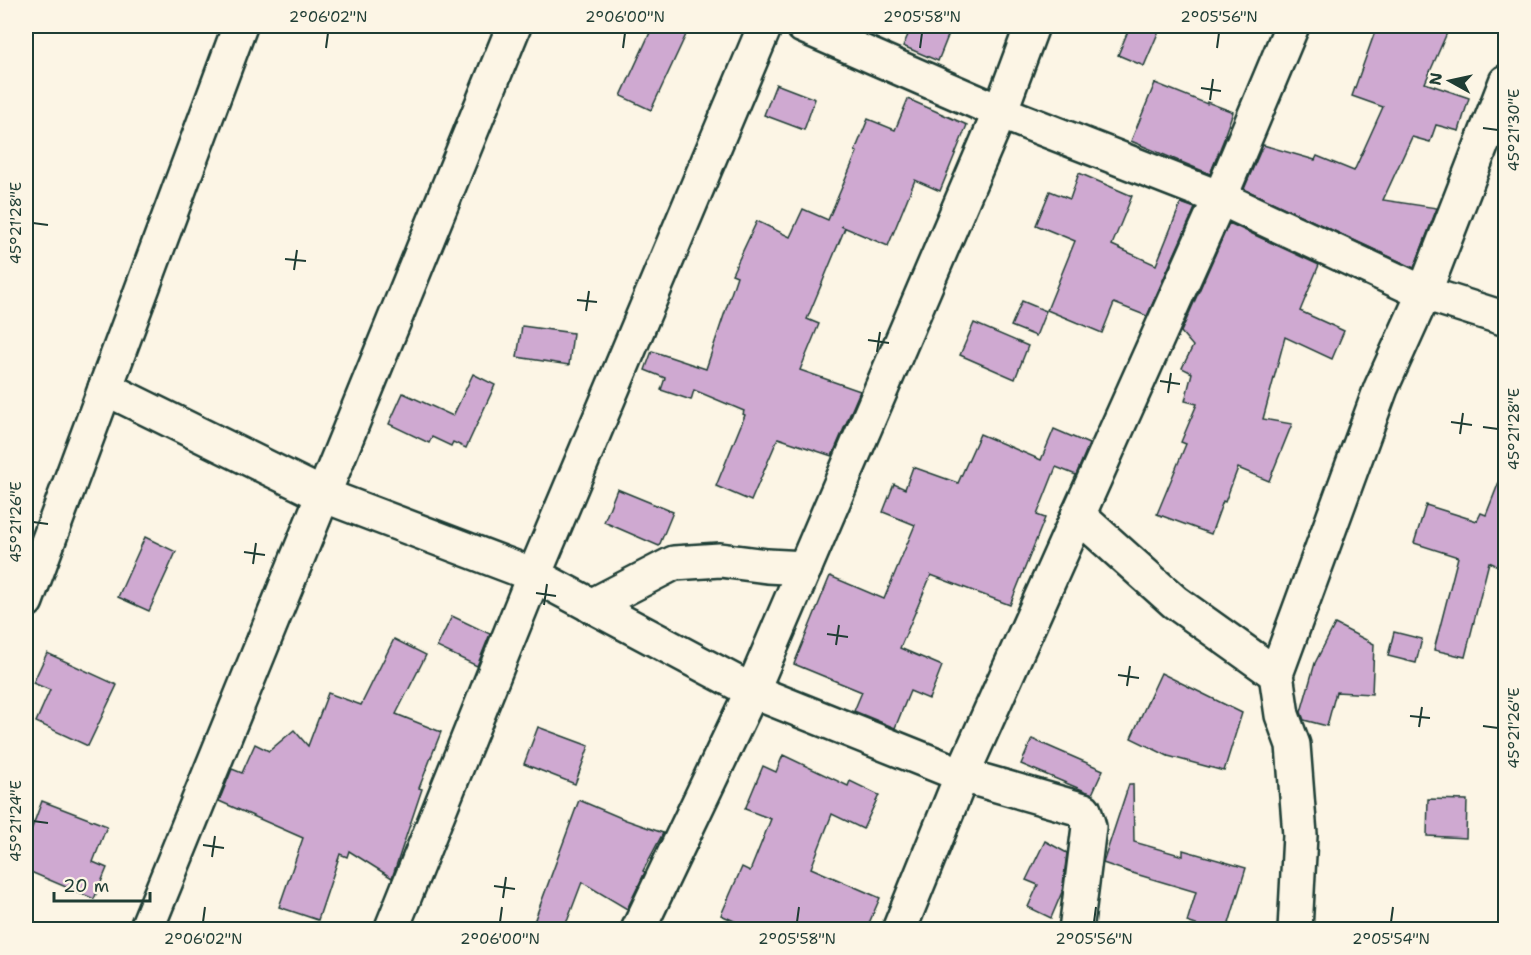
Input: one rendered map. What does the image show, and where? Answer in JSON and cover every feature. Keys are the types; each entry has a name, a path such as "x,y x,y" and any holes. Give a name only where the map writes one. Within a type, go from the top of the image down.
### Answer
{"street":[{"path":"26,601 240,26"},
{"path":"146,930 514,26"},
{"path":"391,930 534,575 765,26"},
{"path":"803,26 1000,112 1220,198 1424,293 1506,319"},
{"path":"638,930 752,691 1000,112 1032,26"},
{"path":"899,930 962,775 1220,198 1292,26"},
{"path":"1295,930 1300,835 1293,745 1282,715 1275,674 1382,388 1424,293 1506,82"},
{"path":"105,388 323,495 534,575 752,691 962,775 1084,810 1089,827 1076,930"},
{"path":"1078,515 1175,603 1275,674"},
{"path":"591,606 674,563 720,560 805,568"}],"building":[{"path":"653,26 690,26 651,110 621,96"},
{"path":"912,26 952,26 938,61 903,46"},
{"path":"1130,26 1161,26 1144,66 1118,55"},
{"path":"1377,26 1450,26 1425,83 1469,98 1459,131 1436,125 1430,142 1412,137 1383,200 1437,208 1414,268 1244,189 1263,145 1315,160 1317,156 1354,171 1383,107 1352,96"},
{"path":"1155,83 1233,112 1210,174 1131,141"},
{"path":"776,84 815,99 804,130 764,115"},
{"path":"908,99 967,125 940,191 915,180 888,246 841,226 845,228 807,319 819,324 800,370 860,391 832,456 778,438 751,501 716,486 745,415 744,411 694,390 691,400 661,390 665,378 645,370 652,351 706,369 737,276 732,274 757,221 790,237 803,209 828,220 857,152 855,151 868,119 895,130"},
{"path":"1079,173 1132,196 1112,245 1156,265 1181,203 1195,208 1147,316 1114,303 1102,333 1047,310 1075,241 1036,225 1050,191 1070,199"},
{"path":"1229,223 1319,265 1300,311 1344,331 1332,359 1285,337 1263,419 1292,424 1269,481 1238,468 1211,534 1157,514 1186,444 1181,442 1197,404 1185,401 1192,373 1182,368 1193,346 1181,332"},
{"path":"1022,301 1046,311 1036,336 1011,326"},
{"path":"974,323 1028,346 1015,379 960,355"},
{"path":"522,326 573,333 569,365 517,357"},
{"path":"473,374 495,385 466,448 453,442 451,446 432,437 429,443 389,424 403,393 453,416"},
{"path":"1054,429 1089,444 1076,475 1056,467 1037,515 1045,518 1010,605 931,575 900,648 942,666 929,699 910,691 895,728 854,711 862,692 794,664 830,576 884,599 915,525 883,512 894,484 905,489 913,467 958,483 980,434 1041,460"},
{"path":"1504,469 1506,546 1498,566 1489,562 1465,657 1434,650 1458,557 1414,543 1426,505 1477,521 1481,513 1486,515"},
{"path":"617,489 673,512 659,546 604,522"},
{"path":"145,537 176,552 149,611 118,597"},
{"path":"452,616 490,634 477,666 437,647"},
{"path":"1335,624 1374,644 1372,694 1336,692 1327,726 1304,720 1301,712 1315,663"},
{"path":"1394,632 1422,639 1416,663 1388,656"},
{"path":"394,639 426,655 396,714 441,732 419,788 422,789 392,878 349,851 347,857 340,854 318,920 279,907 303,838 219,801 232,769 242,773 255,744 269,751 294,730 308,746 328,693 361,705"},
{"path":"47,653 117,685 88,746 36,722 50,690 33,683"},
{"path":"1161,673 1242,713 1224,771 1168,756 1131,738"},
{"path":"538,727 589,746 575,784 524,764"},
{"path":"1032,739 1103,770 1092,794 1021,764"},
{"path":"783,755 848,786 850,781 879,795 863,829 832,814 811,868 880,898 866,930 754,930 721,915 742,867 750,871 771,819 745,809 763,766 776,772"},
{"path":"1129,784 1133,784 1134,842 1183,856 1183,850 1246,868 1227,930 1211,930 1187,922 1196,892 1103,863"},
{"path":"1428,799 1467,800 1466,838 1427,836"},
{"path":"579,800 663,833 643,871 645,872 627,909 582,882 562,930 531,930"},
{"path":"42,801 107,826 93,862 107,868 94,899 26,870 26,844"},
{"path":"1045,841 1067,853 1062,892 1051,918 1028,907 1038,885 1026,880"}]}
